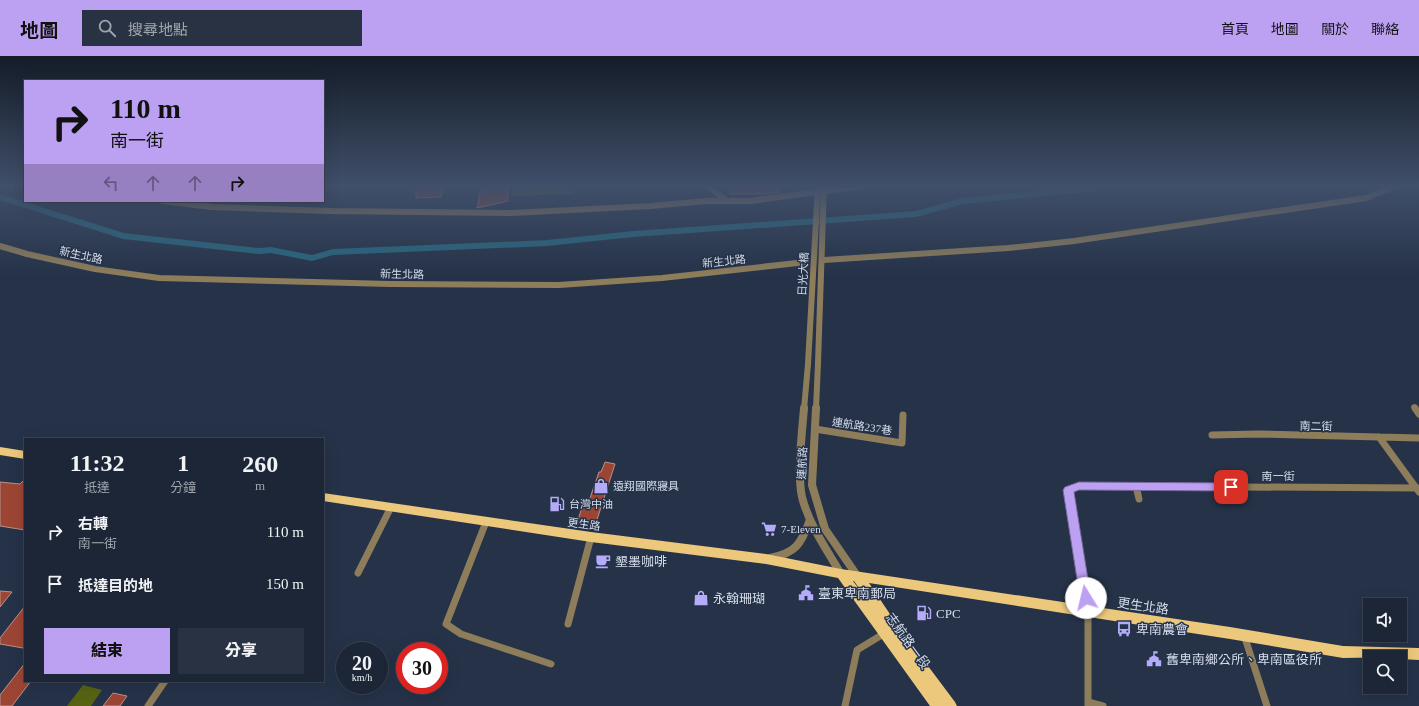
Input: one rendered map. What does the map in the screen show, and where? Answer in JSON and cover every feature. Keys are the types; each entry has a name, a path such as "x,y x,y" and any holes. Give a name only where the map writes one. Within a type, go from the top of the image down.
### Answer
{"main road":[{"path":"0,451 24,455"},
{"name":"更生路","path":"324,497 591,537 766,559 841,574"},
{"name":"更生北路","path":"841,574 1244,635 1343,652 1419,654"},
{"name":"志航路一段","path":"841,574 938,706"},
{"name":"志航路一段","path":"858,577 894,630 951,706"}],"street":[{"name":"日光大橋","path":"808,364 816,215"},
{"name":"日光大橋","path":"818,363 823,215"},
{"path":"824,260 1008,248 1102,237 1251,215"},
{"name":"新生北路","path":"0,246 27,254 95,269 159,278 390,284 573,284 662,278 806,262"},
{"name":"連航路","path":"818,363 812,485 825,528 858,577"},
{"name":"連航路","path":"808,364 802,428 800,472 802,497 810,520 841,574"},
{"path":"1414,407 1419,414"},
{"name":"連航路237巷","path":"815,429 902,443 903,415"},
{"name":"南二街","path":"1212,435 1258,434 1419,438"},
{"path":"1380,437 1418,489"},
{"path":"800,472 812,475"},
{"name":"南一街","path":"1088,612 1068,490 1079,486 1418,489"},
{"path":"1136,486 1139,498"},
{"path":"358,573 391,507"},
{"path":"766,559 786,556 797,548 804,537 810,520"},
{"path":"486,522 446,624 461,634 551,664"},
{"path":"568,624 591,537"},
{"path":"1088,612 1088,704 1103,706"},
{"path":"845,706 857,650 884,633"},
{"path":"1244,635 1267,706"},
{"path":"148,706 164,682"}],"green space":[{"path":"83,685 102,690 91,706 67,706"}],"building":[{"name":"遠翔國際寢具","path":"605,462 615,464 595,526 577,523 584,501 589,501 599,472 601,472"},
{"path":"24,480 24,530 0,526 0,482 20,484"},
{"path":"0,591 12,592 0,607"},
{"path":"24,607 23,648 0,644 0,638"},
{"path":"24,664 24,682 30,682 12,706 0,706 0,695"},
{"path":"113,693 127,696 120,706 103,706"}],"waterway":[{"path":"58,215 123,236 259,251 271,250 312,258 333,252 547,243 633,234 897,215"}],"place":[{"name":"遠翔國際寢具","path":"601,486"},
{"name":"台灣中油","path":"557,504"},
{"name":"7-Eleven","path":"769,529"},
{"name":"墾墨咖啡","path":"603,561"},
{"name":"臺東卑南郵局","path":"806,593"},
{"name":"永翰珊瑚","path":"701,598"},
{"name":"CPC","path":"924,613"},
{"name":"卑南農會","path":"1124,629"},
{"name":"舊卑南鄉公所、卑南區役所","path":"1154,659"}],"route":[{"path":"1086,598 1068,490 1079,486 1231,487"}]}
